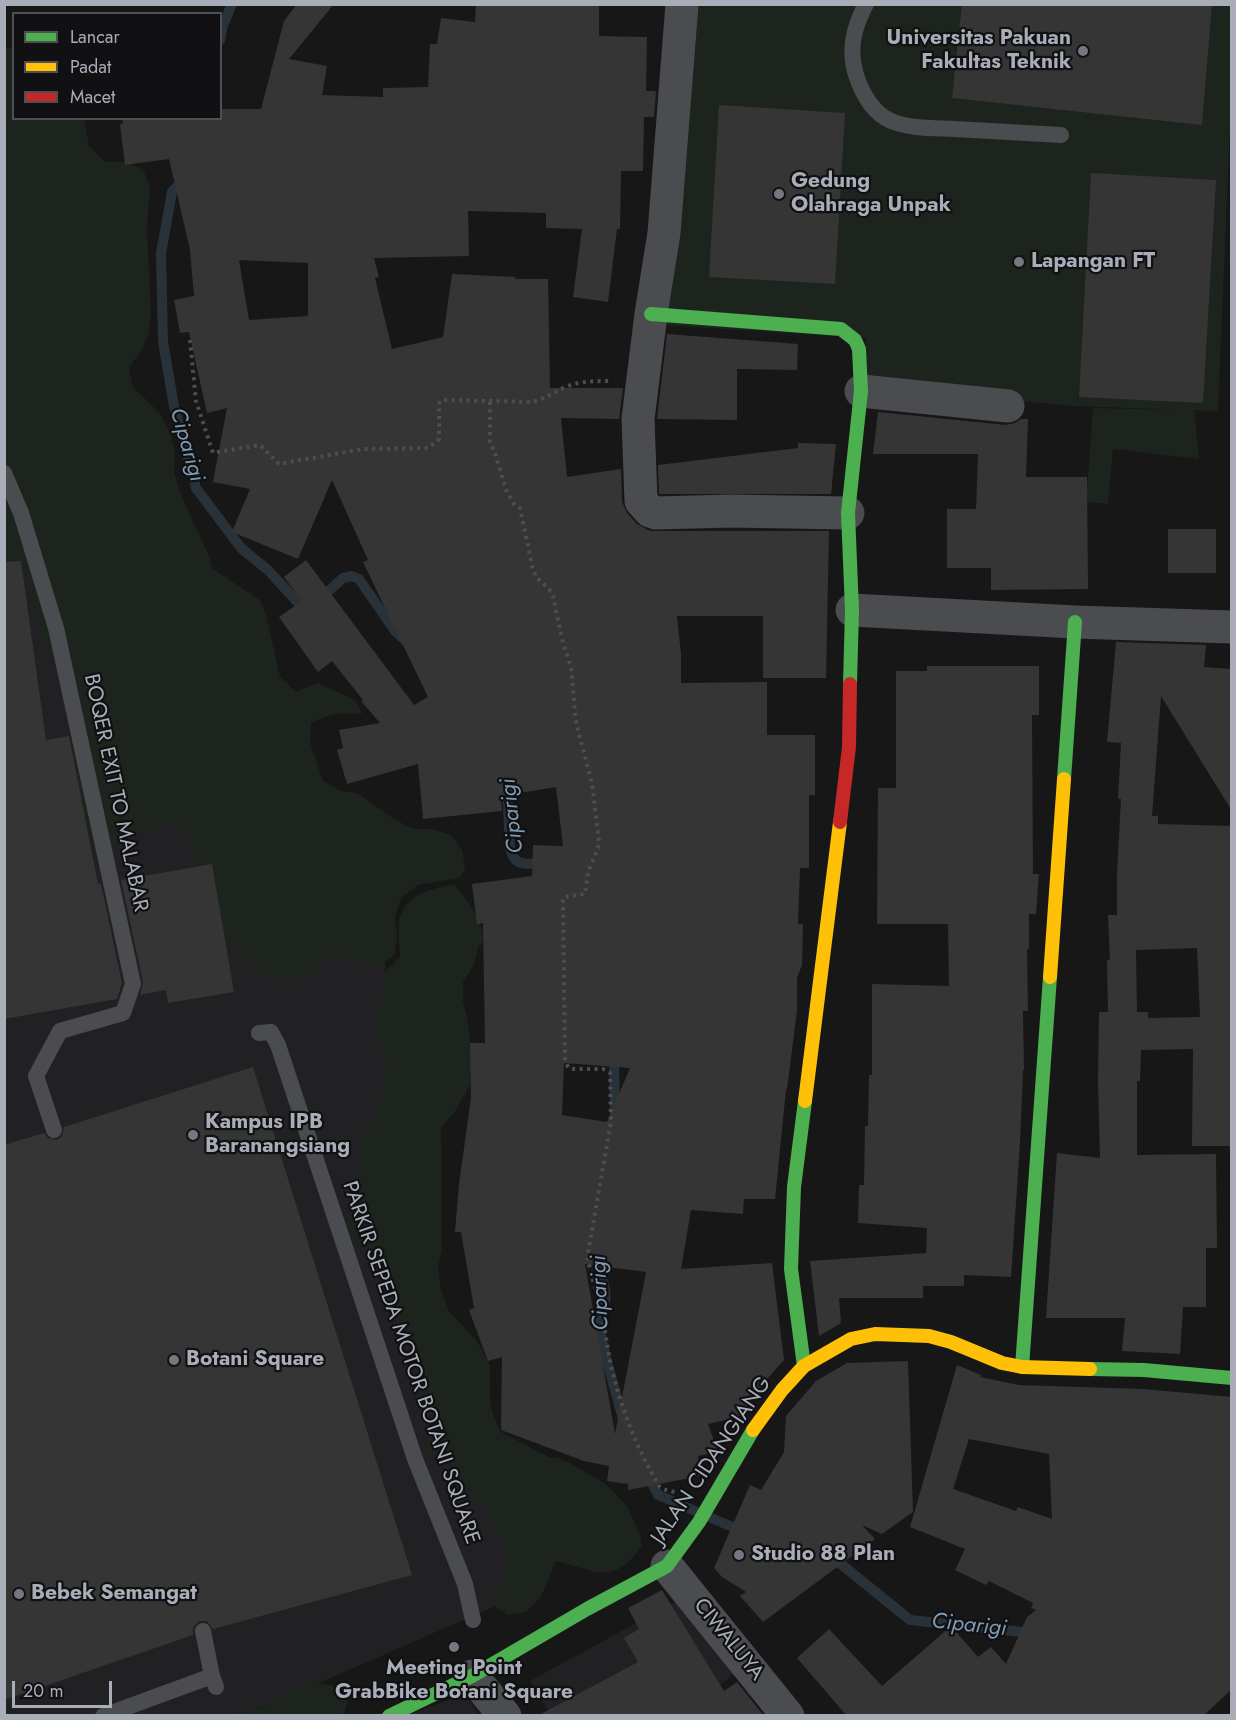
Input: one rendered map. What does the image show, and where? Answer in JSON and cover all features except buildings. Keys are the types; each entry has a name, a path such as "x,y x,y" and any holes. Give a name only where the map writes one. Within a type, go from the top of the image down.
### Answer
{"street":[{"path":"682,4 664,233 651,314 639,419 641,501 650,511 656,513 731,511 848,513"},
{"path":"651,314 841,329 855,340 859,349 861,391 848,513 852,610 849,747 794,1187 790,1269 804,1366"},
{"path":"861,391 1008,406"},
{"path":"852,610 1075,622 1232,627"},
{"path":"1022,1367 1075,622"},
{"name":"JALAN CIDANGIANG","path":"389,1716 472,1676 586,1609 667,1566 699,1522 753,1430 782,1390 804,1366 851,1339 874,1334 929,1335 1002,1363 1022,1367 1144,1370 1232,1378"},
{"name":"CIWALUYA","path":"667,1566 788,1716"},
{"path":"472,1676 505,1716"}],"lane":[{"path":"866,4 858,20 852,42 852,63 859,85 870,105 891,121 918,127 1061,135"},
{"name":"BOQER EXIT TO MALABAR","path":"4,473 21,513 56,628 133,984 123,1013 60,1031 36,1076 54,1130"},
{"name":"PARKIR SEPEDA MOTOR BOTANI SQUARE","path":"259,1033 272,1032 278,1045 408,1438 465,1584 473,1620"},
{"path":"103,1716 214,1682 203,1631"}],"path":[{"path":"190,340 196,401 213,453 259,445 263,446 279,464 363,449 428,448 439,439 440,401 532,402 584,381 645,380"},
{"path":"490,402 491,447 495,453 506,490 514,504 520,508 533,570 553,596 562,639 571,667 576,722 595,805 598,848 588,872 585,894 570,895 564,897 563,900 565,1060 572,1069 603,1069 610,1073 611,1122 588,1253 588,1265 598,1296 611,1364 627,1423 643,1458 663,1489 711,1500"}],"shaded area":[{"path":"697,5 1231,5 1231,105 1218,411 1194,410 1199,459 1113,449 1108,504 1086,502 1093,408 1186,410 1074,406 885,388 865,381 866,338 663,325"},
{"path":"4,48 12,49 12,120 84,120 89,146 105,162 124,162 143,169 150,187 147,229 151,313 149,333 142,350 129,367 133,387 160,413 170,433 175,452 174,472 180,493 209,556 212,568 260,600 266,614 280,677 296,692 318,683 355,700 362,714 335,714 311,723 310,742 323,781 339,790 359,794 394,819 413,829 432,829 451,835 462,850 465,869 459,878 418,885 401,898 395,917 397,936 394,955 379,966 326,955 313,971 296,981 277,978 257,968 228,944 206,873 195,860 191,841 180,826 161,826 108,846 71,838 49,788 86,705 83,686 58,667 50,656 41,631 31,586 14,574 5,571"},
{"name":"Kampus IPB Baranangsiang","path":"4,453 385,963 394,1060 368,1210 448,1448 554,1557 498,1605 245,1715 5,1715"},
{"path":"454,884 478,918 483,942 479,945 474,965 463,982 463,1002 468,1022 472,1064 470,1085 454,1113 441,1127 442,1248 438,1268 441,1290 449,1311 477,1341 488,1361 490,1402 501,1432 548,1457 558,1458 572,1464 605,1484 628,1508 640,1535 642,1546 622,1567 604,1573 556,1561 541,1597 526,1612 508,1615 491,1604 506,1568 508,1555 506,1547 493,1522 471,1491 453,1474 431,1459 426,1441 425,1378 381,1277 350,1231 347,1210 365,1135 382,1103 386,1065 376,1028 384,991 384,973 400,957 400,918 408,903 415,898 430,890"},
{"path":"680,1599 740,1669 683,1715 551,1715 530,1681"},
{"path":"311,1682 339,1687 348,1700 344,1713 339,1716 228,1715 261,1709"},
{"path":"465,1694 479,1715 405,1716"}],"waterway":[{"name":"Ciparigi","path":"222,30 232,4"},
{"name":"Ciparigi","path":"185,178 172,192 161,253 163,342 174,406 196,488 241,548 268,570 302,607 312,606 343,578 352,576 359,579 395,631 408,643"},
{"name":"Ciparigi","path":"507,783 512,855 522,863 545,863"},
{"name":"Ciparigi","path":"615,1115 616,1053"},
{"name":"Ciparigi","path":"598,1253 606,1297 598,1321 623,1419"},
{"name":"Ciparigi","path":"648,1475 658,1495 744,1532"},
{"name":"Ciparigi","path":"829,1562 841,1564 910,1620 1032,1633"}],"traffic: fast":[{"path":"651,314 841,329 855,340 859,349 861,391 848,513 852,610 850,684"},
{"path":"1064,779 1075,622"},
{"path":"1022,1367 1050,977"},
{"path":"804,1366 791,1269 794,1187 805,1101"},
{"path":"1090,1369 1144,1370 1232,1378"},
{"path":"389,1716 472,1676 587,1609 667,1566 699,1522 753,1430"}],"traffic: slow":[{"path":"1050,977 1064,779"},
{"path":"805,1101 840,822"},
{"path":"753,1430 782,1390 804,1366 851,1339 875,1334 929,1336 951,1342 1002,1363 1022,1367 1090,1369"}],"traffic: jam":[{"path":"840,822 849,747 850,684"}],"place":[{"name":"Universitas Pakuan Fakultas Teknik","path":"1083,51"},
{"name":"Gedung Olahraga Unpak","path":"779,194"},
{"name":"Lapangan FT","path":"1019,262"},
{"name":"Kampus IPB Baranangsiang","path":"193,1135"},
{"name":"Botani Square","path":"174,1360"},
{"name":"Studio 88 Plan","path":"739,1555"},
{"name":"Bebek Semangat","path":"19,1594"},
{"name":"Meeting Point GrabBike Botani Square","path":"454,1647"}]}
